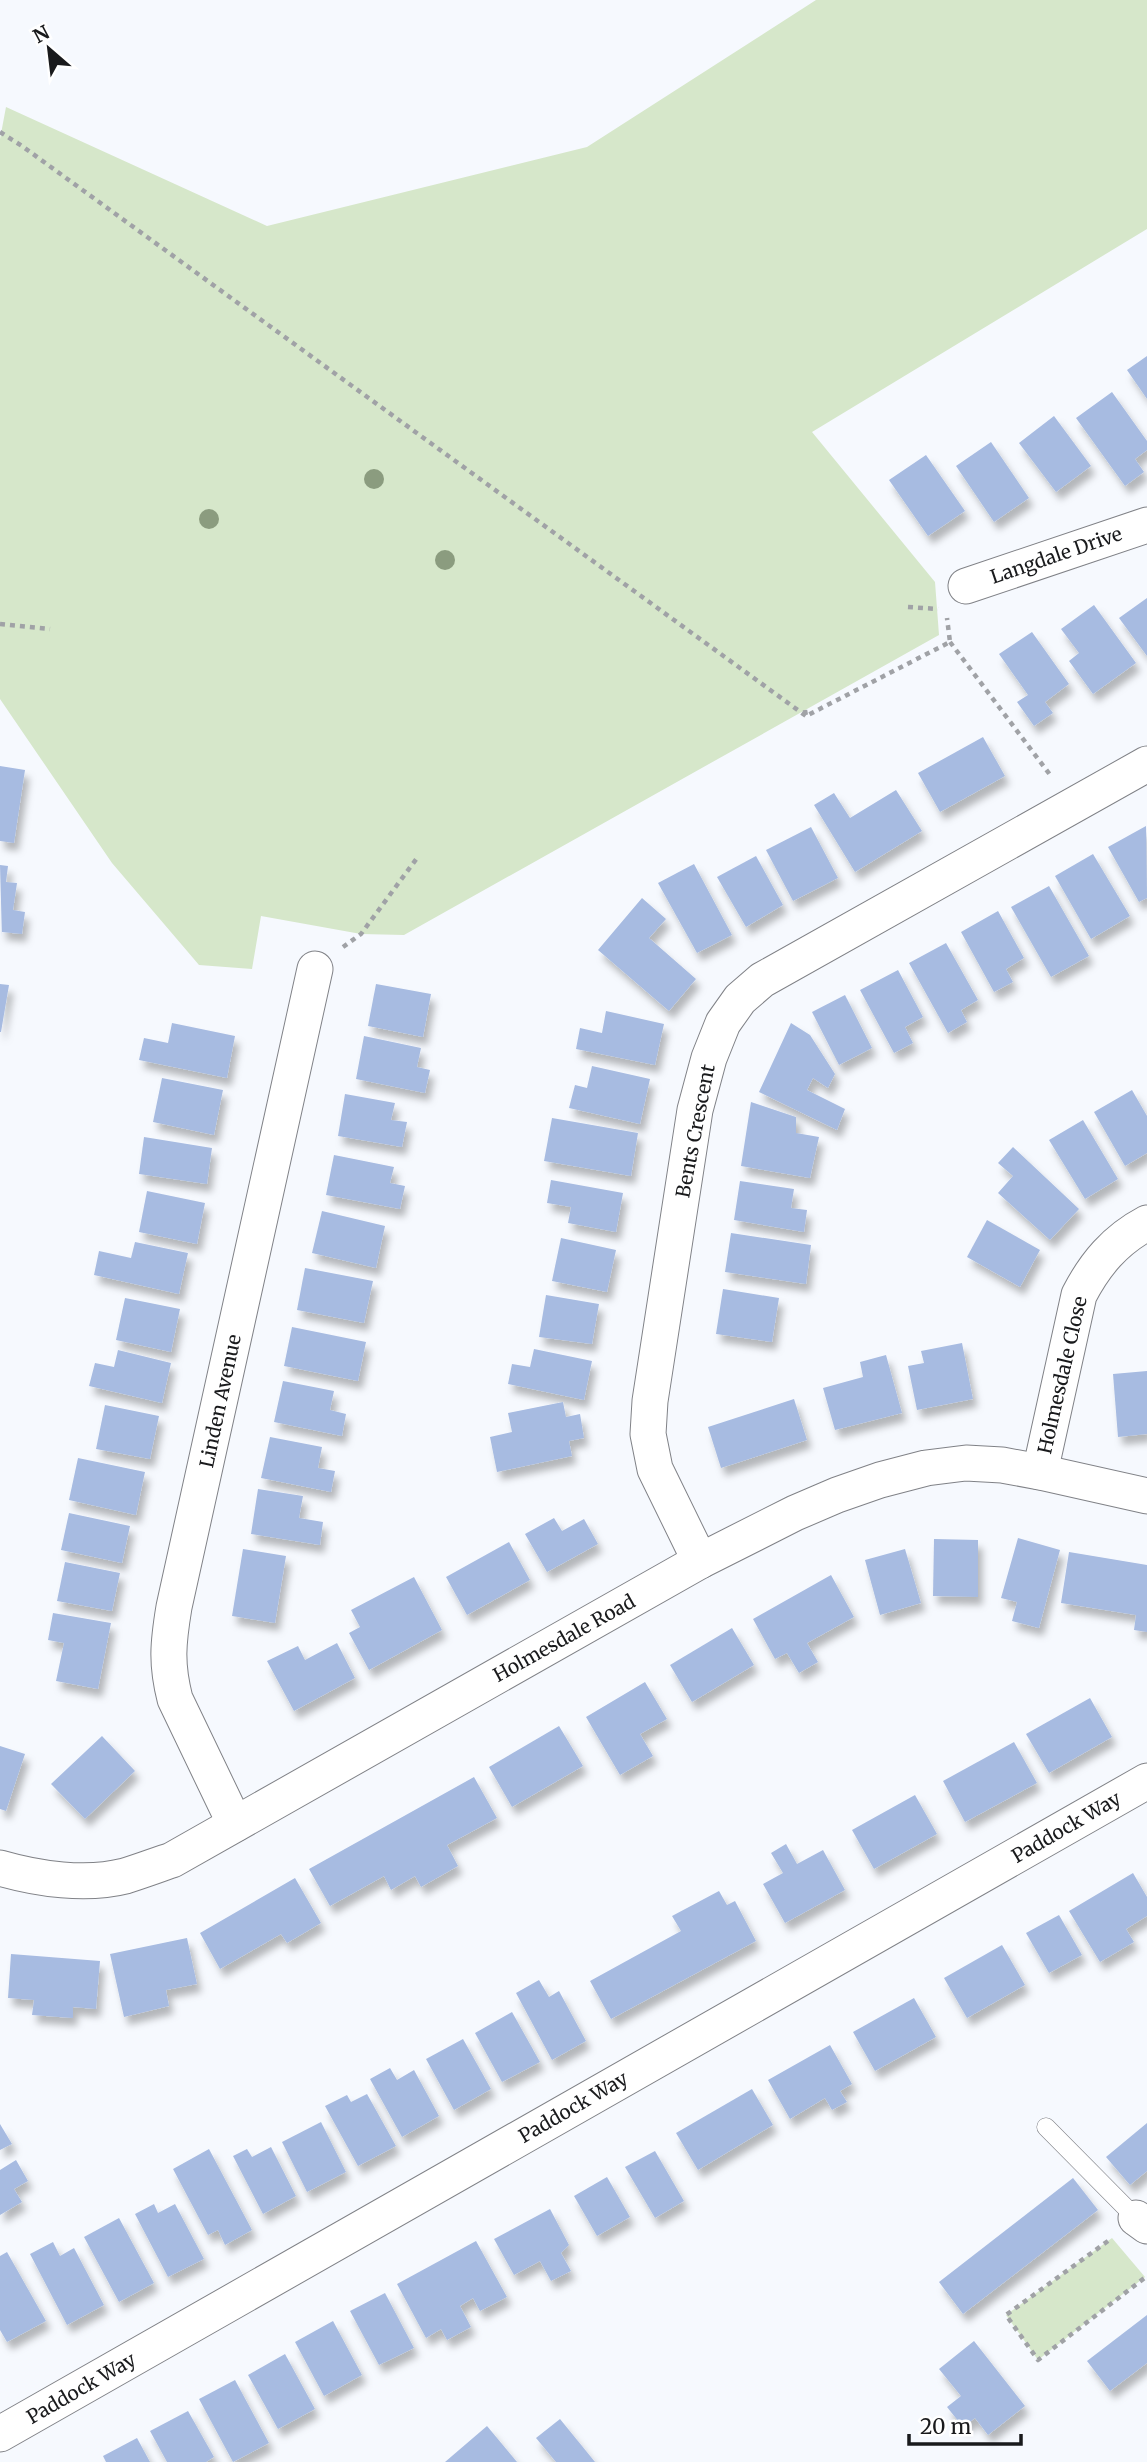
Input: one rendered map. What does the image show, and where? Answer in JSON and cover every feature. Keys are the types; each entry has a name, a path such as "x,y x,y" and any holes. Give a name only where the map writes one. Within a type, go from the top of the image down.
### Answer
{"street":[{"name":"Langdale Drive","path":"956,598 1147,524"},
{"name":"Bents Crescent","path":"701,1561 655,1469 648,1434 650,1401 695,1110 709,1058 723,1023 740,999 762,980 1147,764"},
{"name":"Linden Avenue","path":"235,1824 175,1699 167,1647 315,969"},
{"name":"Holmesdale Close","path":"1040,1472 1079,1295 1092,1270 1110,1249 1147,1223"},
{"name":"Holmesdale Road","path":"0,1868 72,1880 124,1876 172,1860 701,1561 795,1513 880,1480 926,1468 966,1463 1002,1465 1147,1496"},
{"name":"Paddock Way","path":"0,2434 1147,1781"}],"lane":[{"path":"1046,2127 1142,2222"}],"path":[{"path":"0,132 806,713 950,642"},
{"path":"956,598 950,642 1072,804"},
{"path":"0,624 50,629"},
{"path":"315,969 361,934 417,858"},
{"path":"1142,2222 1112,2238 1006,2315 1038,2360 1147,2276"}],"green space":[{"path":"816,0 1147,0 1147,229 812,432 935,582 939,635 404,935 361,934 261,916 252,969 199,965 112,863 0,699 0,139 6,107 267,226 587,147"},
{"path":"1112,2238 1145,2277 1038,2360 1006,2315"}],"building":[{"path":"1147,356 1147,399 1127,370"},
{"path":"1112,392 1147,441 1147,450 1135,459 1144,472 1125,486 1076,418"},
{"path":"1054,416 1091,466 1056,492 1019,443"},
{"path":"991,442 1029,498 994,522 956,466"},
{"path":"926,455 965,511 928,536 889,480"},
{"path":"1147,598 1147,656 1119,618"},
{"path":"1094,605 1136,663 1093,694 1069,661 1079,653 1061,629"},
{"path":"1032,632 1069,684 1045,702 1053,713 1034,726 1017,702 1028,695 999,654"},
{"path":"983,737 1005,776 940,812 918,773"},
{"path":"0,766 25,770 14,843 0,841"},
{"path":"896,790 922,831 855,872 814,805 834,793 850,818"},
{"path":"1146,826 1147,898 1139,902 1108,847"},
{"path":"811,827 838,878 793,901 766,850"},
{"path":"1093,854 1130,916 1091,939 1055,876"},
{"path":"756,856 783,905 746,927 717,877"},
{"path":"694,864 732,935 697,953 658,883"},
{"path":"0,865 8,866 6,882 17,883 13,910 25,912 22,934 2,932 2,938"},
{"path":"1049,886 1089,956 1051,977 1011,907"},
{"path":"642,898 666,919 649,938 696,979 669,1011 598,950"},
{"path":"998,911 1024,958 1006,969 1013,982 994,992 961,932"},
{"path":"946,943 978,1000 961,1010 967,1022 948,1033 909,963"},
{"path":"898,970 923,1017 905,1027 913,1043 894,1053 860,990"},
{"path":"0,984 9,985 1,1032 0,1032"},
{"path":"376,984 431,994 423,1037 368,1026"},
{"path":"845,995 872,1048 839,1065 812,1012"},
{"path":"606,1011 664,1024 655,1065 576,1049 580,1028 602,1033"},
{"path":"172,1023 235,1036 227,1078 139,1060 144,1038 168,1043"},
{"path":"791,1023 810,1035 835,1074 828,1088 813,1078 807,1090 845,1109 837,1130 759,1092"},
{"path":"364,1036 421,1048 417,1067 430,1070 425,1093 356,1079"},
{"path":"592,1066 650,1079 640,1124 569,1108 575,1085 587,1088"},
{"path":"162,1078 223,1090 214,1135 153,1122"},
{"path":"1132,1090 1147,1116 1147,1153 1125,1166 1094,1112"},
{"path":"345,1094 395,1103 391,1120 407,1122 402,1147 338,1136"},
{"path":"751,1102 796,1117 796,1133 819,1137 810,1178 741,1166"},
{"path":"552,1118 638,1133 631,1176 544,1161"},
{"path":"1083,1120 1118,1179 1085,1199 1049,1140"},
{"path":"144,1137 212,1148 207,1184 139,1174"},
{"path":"1013,1147 1079,1209 1050,1240 998,1193 1013,1176 998,1163"},
{"path":"334,1155 394,1167 390,1183 405,1186 400,1209 326,1195"},
{"path":"551,1180 623,1193 616,1232 568,1223 571,1207 547,1203"},
{"path":"740,1181 794,1189 791,1208 807,1210 804,1232 734,1220"},
{"path":"147,1191 205,1203 197,1244 139,1232"},
{"path":"322,1211 385,1226 376,1268 312,1253"},
{"path":"987,1220 1040,1250 1020,1287 967,1257"},
{"path":"731,1233 811,1245 806,1284 725,1272"},
{"path":"561,1238 616,1250 607,1292 552,1281"},
{"path":"135,1242 188,1253 179,1294 94,1275 99,1251 131,1258"},
{"path":"305,1268 373,1281 364,1323 297,1310"},
{"path":"723,1289 779,1298 772,1342 716,1334"},
{"path":"546,1295 599,1304 592,1344 539,1337"},
{"path":"125,1298 180,1309 171,1352 116,1340"},
{"path":"292,1327 366,1342 358,1381 284,1366"},
{"path":"962,1343 973,1399 917,1410 908,1366 924,1363 921,1351"},
{"path":"534,1349 592,1361 584,1400 508,1384 512,1364 530,1367"},
{"path":"118,1350 171,1363 162,1403 89,1386 95,1363 114,1367"},
{"path":"886,1355 902,1413 835,1430 823,1388 863,1377 860,1362"},
{"path":"1147,1371 1147,1434 1118,1437 1113,1374"},
{"path":"283,1381 334,1391 330,1410 346,1414 342,1436 274,1422"},
{"path":"794,1399 807,1440 721,1468 708,1427"},
{"path":"563,1402 566,1417 580,1414 584,1438 569,1441 572,1456 497,1472 490,1437 512,1432 508,1413"},
{"path":"105,1405 159,1416 150,1459 96,1449"},
{"path":"270,1437 322,1447 318,1468 335,1471 331,1492 261,1478"},
{"path":"78,1458 145,1472 136,1515 69,1500"},
{"path":"258,1489 303,1496 299,1518 323,1522 320,1545 251,1534"},
{"path":"69,1513 130,1526 122,1563 61,1550"},
{"path":"554,1518 562,1531 584,1519 598,1544 547,1572 525,1534"},
{"path":"1018,1538 1060,1550 1039,1628 1012,1621 1017,1602 1001,1598"},
{"path":"934,1539 978,1540 978,1597 933,1596"},
{"path":"509,1542 530,1580 467,1615 446,1577"},
{"path":"243,1549 286,1556 275,1623 232,1616"},
{"path":"905,1549 921,1603 880,1615 865,1560"},
{"path":"1069,1552 1147,1565 1147,1632 1134,1630 1136,1615 1061,1603"},
{"path":"65,1562 120,1573 112,1611 57,1601"},
{"path":"831,1575 854,1617 807,1643 818,1662 799,1673 787,1653 775,1659 753,1619"},
{"path":"414,1577 442,1630 369,1670 349,1633 360,1627 351,1610"},
{"path":"53,1613 111,1623 98,1689 56,1681 64,1643 48,1640"},
{"path":"732,1628 754,1665 692,1702 670,1665"},
{"path":"337,1643 355,1678 294,1711 267,1661 298,1646 305,1660"},
{"path":"645,1682 667,1719 640,1734 653,1756 620,1775 586,1717"},
{"path":"1090,1698 1112,1737 1049,1773 1026,1734"},
{"path":"559,1726 583,1766 512,1807 489,1767"},
{"path":"102,1736 135,1771 85,1819 51,1784"},
{"path":"1014,1742 1037,1783 965,1822 943,1781"},
{"path":"0,1746 25,1754 6,1811 0,1809"},
{"path":"474,1777 497,1818 447,1845 458,1866 421,1887 415,1876 391,1890 384,1876 330,1906 309,1869"},
{"path":"915,1795 937,1834 874,1869 852,1830"},
{"path":"786,1844 797,1864 823,1850 845,1890 785,1923 763,1884 783,1873 771,1853"},
{"path":"1133,1873 1147,1897 1147,1916 1126,1929 1134,1942 1100,1962 1069,1911"},
{"path":"295,1878 321,1923 287,1943 281,1934 220,1969 200,1933"},
{"path":"719,1891 727,1905 735,1901 756,1941 611,2019 590,1981 681,1931 672,1916"},
{"path":"1059,1915 1082,1955 1049,1973 1026,1933"},
{"path":"187,1938 197,1984 166,1990 169,2006 124,2017 110,1954"},
{"path":"1002,1945 1025,1985 967,2018 944,1978"},
{"path":"11,1954 100,1961 96,2009 73,2007 73,2018 32,2015 34,2000 8,1998"},
{"path":"539,1980 549,1997 559,1991 586,2041 552,2060 516,1993"},
{"path":"914,1998 936,2037 875,2071 853,2032"},
{"path":"512,2012 540,2062 502,2082 475,2033"},
{"path":"463,2039 491,2089 454,2110 426,2059"},
{"path":"830,2045 852,2084 840,2091 847,2102 832,2110 825,2098 790,2119 768,2080"},
{"path":"390,2068 397,2080 414,2070 439,2116 402,2137 370,2079"},
{"path":"752,2089 773,2125 698,2170 676,2133"},
{"path":"367,2094 396,2146 358,2166 325,2106 347,2095 351,2102"},
{"path":"321,2122 346,2172 307,2192 282,2142"},
{"path":"1147,2123 1147,2171 1130,2185 1106,2157"},
{"path":"0,2124 12,2144 0,2150"},
{"path":"271,2147 296,2196 263,2214 233,2156 247,2149 252,2157"},
{"path":"209,2149 252,2230 225,2245 218,2230 208,2235 173,2169"},
{"path":"655,2151 684,2201 655,2218 625,2167"},
{"path":"16,2160 28,2181 14,2189 22,2202 0,2215 0,2170"},
{"path":"607,2177 630,2217 597,2236 574,2196"},
{"path":"1073,2178 1098,2210 963,2314 939,2282"},
{"path":"154,2204 158,2213 175,2204 204,2259 168,2277 135,2214"},
{"path":"550,2209 569,2245 561,2253 571,2271 551,2281 540,2261 514,2275 494,2239"},
{"path":"119,2218 154,2283 119,2302 84,2237"},
{"path":"476,2241 507,2297 480,2311 473,2298 460,2306 471,2327 447,2340 441,2329 426,2338 397,2284"},
{"path":"53,2242 60,2256 74,2248 104,2305 67,2325 30,2254"},
{"path":"7,2252 46,2321 7,2342 0,2330 0,2256"},
{"path":"385,2293 414,2348 379,2365 350,2311"},
{"path":"1147,2315 1147,2363 1110,2391 1087,2361"},
{"path":"333,2321 362,2375 324,2396 295,2342"},
{"path":"974,2341 1025,2406 988,2435 975,2418 963,2427 947,2407 961,2396 939,2369"},
{"path":"285,2354 315,2409 278,2429 248,2375"},
{"path":"235,2380 269,2443 233,2462 199,2399"},
{"path":"188,2411 214,2457 206,2462 167,2462 150,2431"},
{"path":"560,2419 595,2462 556,2462 536,2438"},
{"path":"487,2426 517,2462 445,2462"},
{"path":"137,2438 150,2462 106,2462 103,2456"}]}
